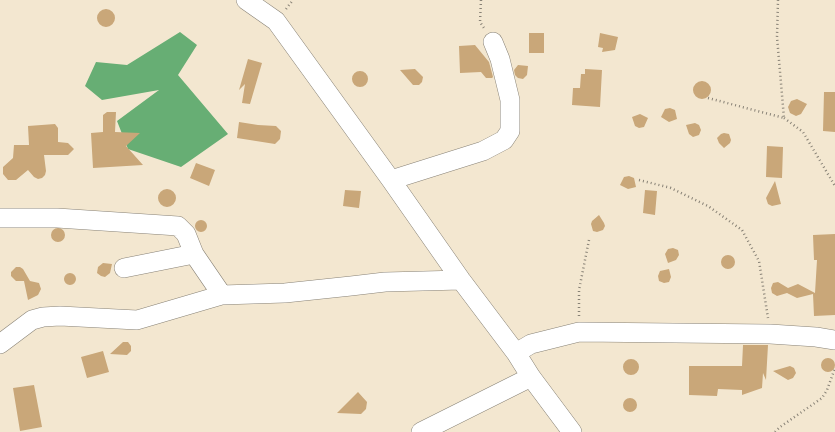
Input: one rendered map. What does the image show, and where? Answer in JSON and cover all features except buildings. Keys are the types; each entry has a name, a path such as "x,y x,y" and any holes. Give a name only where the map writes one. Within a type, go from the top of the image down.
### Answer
{"street":[{"path":"246,0 276,21 461,280 572,432"},
{"path":"391,180 483,151 504,140 510,131 510,100 500,58 493,42"},
{"path":"0,218 57,218 178,226 186,234 194,254 222,295"},
{"path":"124,268 194,254"},
{"path":"0,344 32,320 43,317 60,316 137,320 222,295 285,293 385,282 461,280"},
{"path":"516,354 532,344 580,332 770,334 816,337 835,340"},
{"path":"421,432 531,377"}],"path":[{"path":"481,0 480,22 493,42"},
{"path":"778,0 777,37 784,118"},
{"path":"708,98 784,118 803,132 835,186"},
{"path":"639,180 671,188 708,206 742,230 760,260 770,334"},
{"path":"580,332 579,290 589,240"},
{"path":"775,432 822,398 827,390 835,368"}],"green space":[{"path":"180,32 197,45 178,75 228,134 181,167 128,149 117,121 159,90 102,100 85,86 96,62 127,65"}]}
